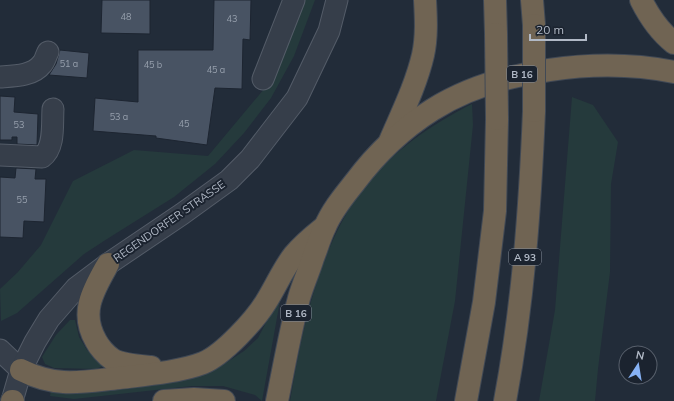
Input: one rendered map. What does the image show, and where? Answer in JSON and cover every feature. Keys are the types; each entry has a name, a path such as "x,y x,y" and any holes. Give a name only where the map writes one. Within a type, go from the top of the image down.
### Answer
{"highway":[{"path":"388,144 415,81 423,54 426,24 425,0"},
{"path":"466,401 484,302 494,211 497,119 495,0"},
{"name":"A 93","path":"505,401 520,309 530,201 534,111 534,25 532,0"},
{"path":"640,0 666,37 674,43"},
{"path":"648,0 674,24"},
{"name":"B 16","path":"277,401 300,297 324,227 343,197 368,164 388,144 432,110 448,101 490,84 526,73 591,66 625,66 674,72"},
{"name":"B 16","path":"21,370 47,380 76,383 152,374 204,362 226,348 265,303 294,255 324,227"},
{"name":"B 16","path":"108,264 93,291 88,309 88,321 91,333 99,347 112,360 131,365 182,368"},
{"path":"164,401 194,398 224,401"}],"street":[{"path":"263,80 294,0"},
{"name":"REGENDORFER STRASSE","path":"12,401 21,370 35,342 49,319 76,288 108,264 194,206 229,180 250,159 297,98 329,31 336,0"},
{"path":"0,77 17,76 31,72 42,64 48,52"},
{"path":"0,155 28,158 42,157 45,155 48,151 51,140 53,109"},
{"path":"0,350 21,370"},
{"path":"0,394 12,401"}],"green space":[{"path":"301,0 315,0 294,56 271,98 244,133 215,164 174,197 84,254 17,313 1,321 0,289 18,272 41,245 73,181 134,150 208,156 264,89"},
{"path":"572,97 593,105 618,142 611,184 610,272 595,401 539,401 555,310"},
{"path":"472,104 473,125 455,301 436,401 290,401 300,345 315,289 324,261 349,209 365,186 388,161 428,129"},
{"path":"280,301 262,401 255,395 223,386 192,386 74,399 50,396 51,391 73,393 159,383 195,377 218,368 244,351 258,338 273,309"},
{"path":"70,320 75,320 79,337 87,350 103,366 96,369 54,368 45,364 42,357 56,335"}],"building":[{"path":"102,0 150,0 150,34 101,33"},
{"path":"214,0 251,0 250,40 243,39 242,89 215,88 207,145 156,138 156,136 93,131 95,98 138,102 138,50 213,50"},
{"path":"60,50 89,53 87,78 49,75 56,64"},
{"path":"0,96 15,97 14,112 38,114 37,145 17,144 17,137 12,137 12,140 0,140"},
{"path":"16,168 36,169 35,179 46,179 44,222 24,221 23,238 0,237 0,177 15,178"}]}
